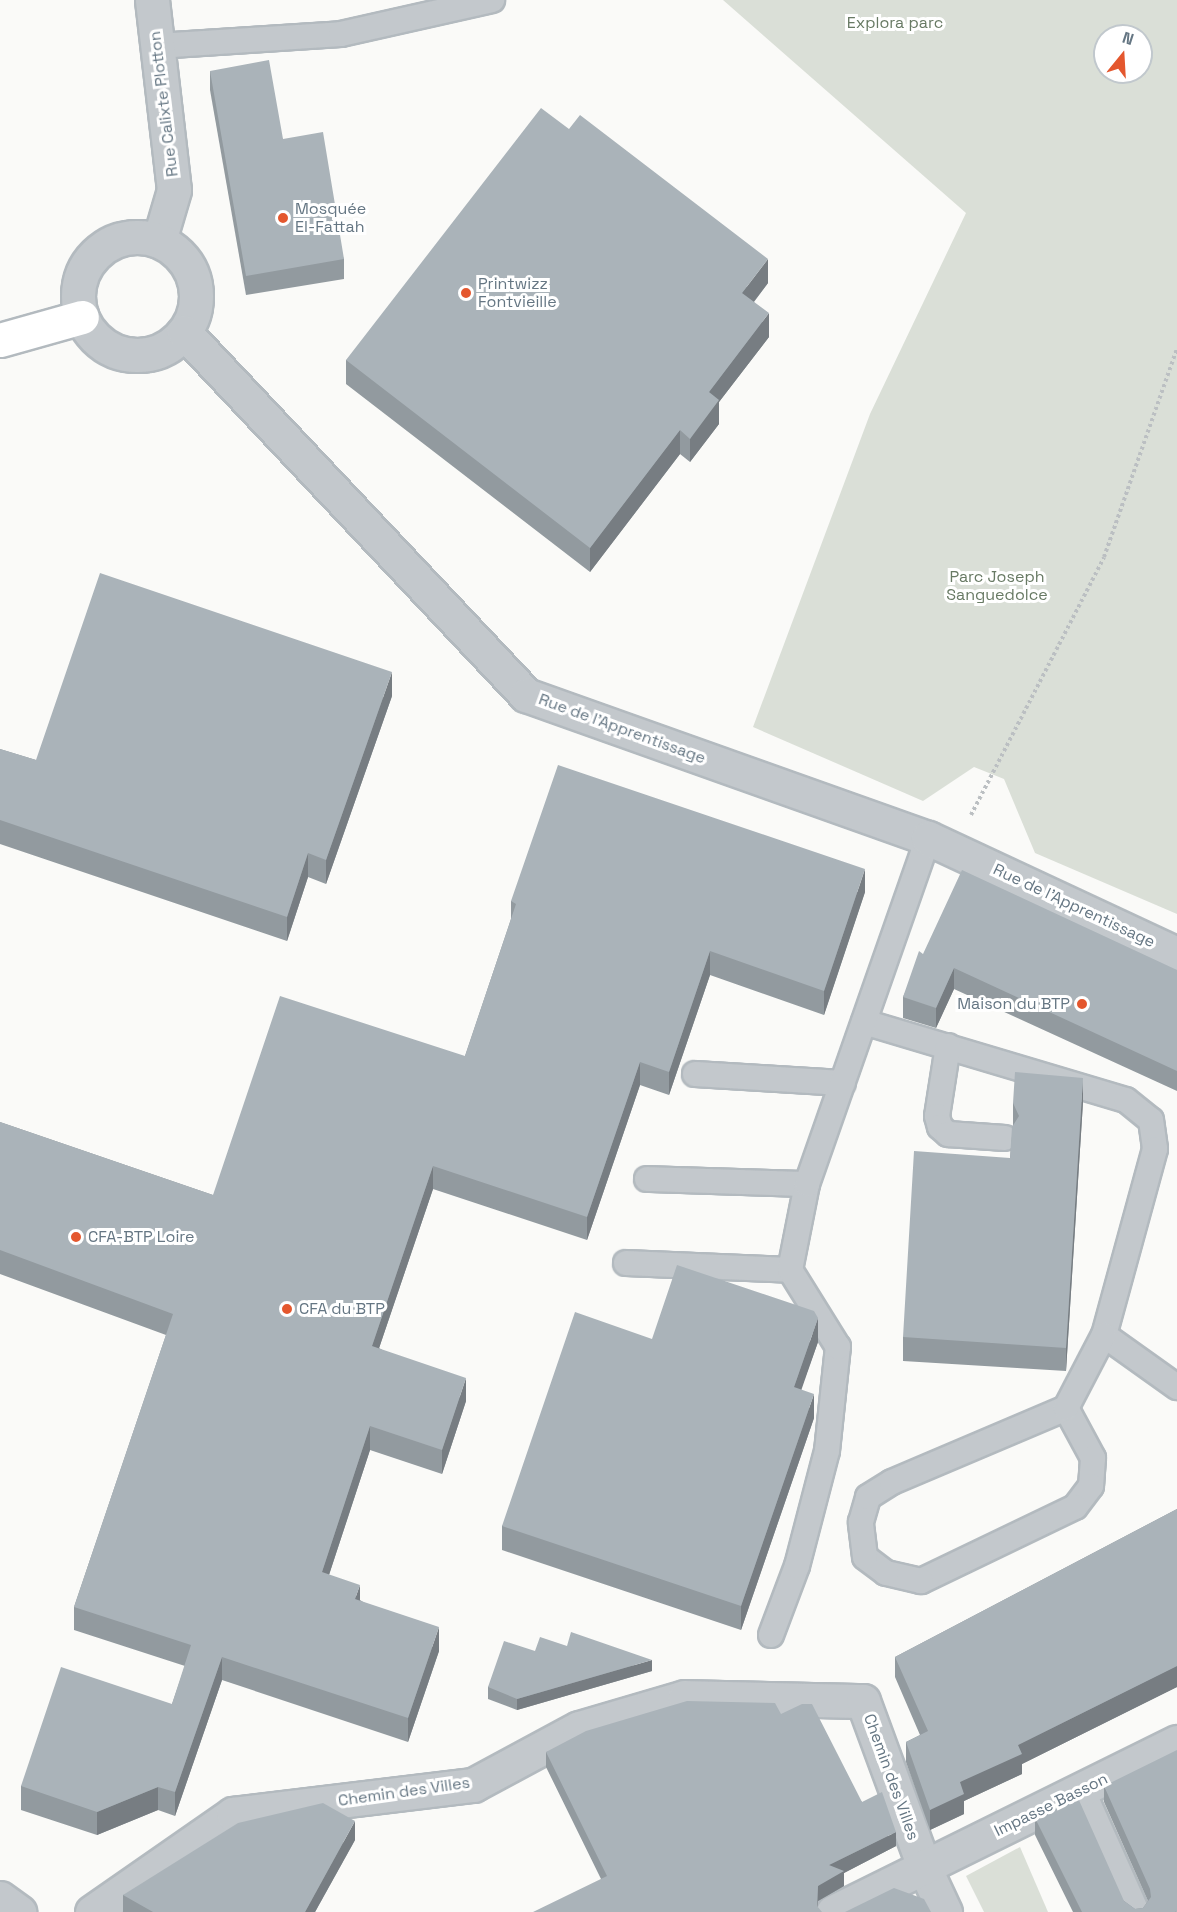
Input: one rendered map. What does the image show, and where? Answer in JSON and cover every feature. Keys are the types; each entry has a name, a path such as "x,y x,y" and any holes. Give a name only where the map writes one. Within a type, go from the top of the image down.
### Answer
{"main road":[{"path":"0,340 82,317"}],"street":[{"name":"Rue Calixte Plotton","path":"152,0 174,190 159,241"},
{"path":"140,237 159,241 175,251 194,281 193,317 184,332 155,353 137,356 104,345 82,317 78,298 81,279 89,261 103,248 140,237"},
{"name":"Rue de l'Apprentissage","path":"184,332 526,695 942,844 1177,954"},
{"name":"Chemin des Villes","path":"92,1912 233,1814 473,1785 579,1728 685,1697 863,1701 924,1867 945,1912"},
{"name":"Impasse Basson","path":"833,1912 1177,1742"},
{"path":"0,1898 19,1912"}],"lane":[{"path":"157,46 340,34 448,4 492,0"},
{"path":"771,1635 797,1566 827,1451 838,1347 790,1270 807,1184 864,1022 942,844"},
{"path":"864,1022 1126,1100 1151,1120 1155,1149 1104,1335 1066,1408 892,1482 868,1497 861,1522 865,1557 886,1573 921,1581 1075,1507 1091,1486 1092,1458 1066,1408"},
{"path":"948,1046 937,1116 940,1127 948,1134 1005,1138"},
{"path":"695,1074 843,1083"},
{"path":"647,1179 807,1184"},
{"path":"626,1263 790,1270"},
{"path":"1104,1335 1177,1387"},
{"path":"1082,1789 1137,1912"}],"path":[{"path":"942,844 990,774 1104,557 1177,348"}],"green space":[{"name":"Parc Joseph Sanguedolce","path":"723,0 1177,0 1177,914 1035,853 1004,779 974,767 923,801 753,727 870,414 966,213"},
{"path":"1020,1847 1048,1912 984,1912 966,1876"}],"building":[{"name":"Mosquée El-Fattah","path":"269,60 283,139 323,132 344,259 246,276 210,71"},
{"path":"541,108 569,129 580,115 768,259 742,293 769,313 709,392 719,400 690,439 680,430 590,548 346,360"},
{"path":"100,573 392,672 326,860 308,853 287,917 0,820 0,749 36,760"},
{"name":"CFA du BTP","path":"558,765 865,869 824,991 710,951 669,1072 640,1062 587,1217 433,1166 372,1346 466,1378 442,1450 370,1426 322,1572 360,1585 355,1599 439,1627 408,1718 222,1657 175,1792 158,1787 97,1812 21,1786 61,1667 172,1704 191,1645 74,1607 173,1314 0,1250 0,1122 213,1195 280,996 465,1056 516,904 511,901"},
{"name":"Maison du BTP","path":"962,870 1177,970 1177,1071 954,968 936,1008 903,997 919,951 923,954"},
{"path":"1015,1072 1083,1078 1066,1348 903,1337 914,1151 1010,1158 1012,1127 1019,1116 1013,1103"},
{"path":"677,1265 814,1311 818,1318 794,1387 814,1394 741,1606 502,1526 575,1312 652,1339"},
{"path":"1177,1509 1177,1666 1018,1745 1022,1754 960,1782 964,1794 930,1810 906,1742 928,1731 895,1657"},
{"path":"571,1632 652,1660 517,1699 488,1687 504,1641 535,1651 540,1637 567,1646"},
{"path":"687,1701 775,1703 781,1714 802,1704 812,1704 862,1802 882,1792 896,1832 829,1865 844,1871 818,1886 817,1906 822,1912 533,1912 607,1876 546,1752 586,1731"},
{"path":"1177,1750 1177,1911 1082,1912 1035,1818 1078,1798 1124,1901 1135,1909 1143,1908 1151,1897 1150,1889 1104,1786"},
{"path":"323,1803 355,1821 305,1912 153,1912 123,1895 238,1823"},
{"path":"894,1888 924,1899 931,1912 845,1912"}],"place":[{"name":"Mosquée El-Fattah","path":"283,218"},
{"name":"Printwizz Fontvieille","path":"466,293"},
{"name":"Maison du BTP","path":"1082,1004"},
{"name":"CFA-BTP Loire","path":"76,1237"},
{"name":"CFA du BTP","path":"287,1309"}],"park label":[{"name":"Explora parc","path":"895,23"}]}
